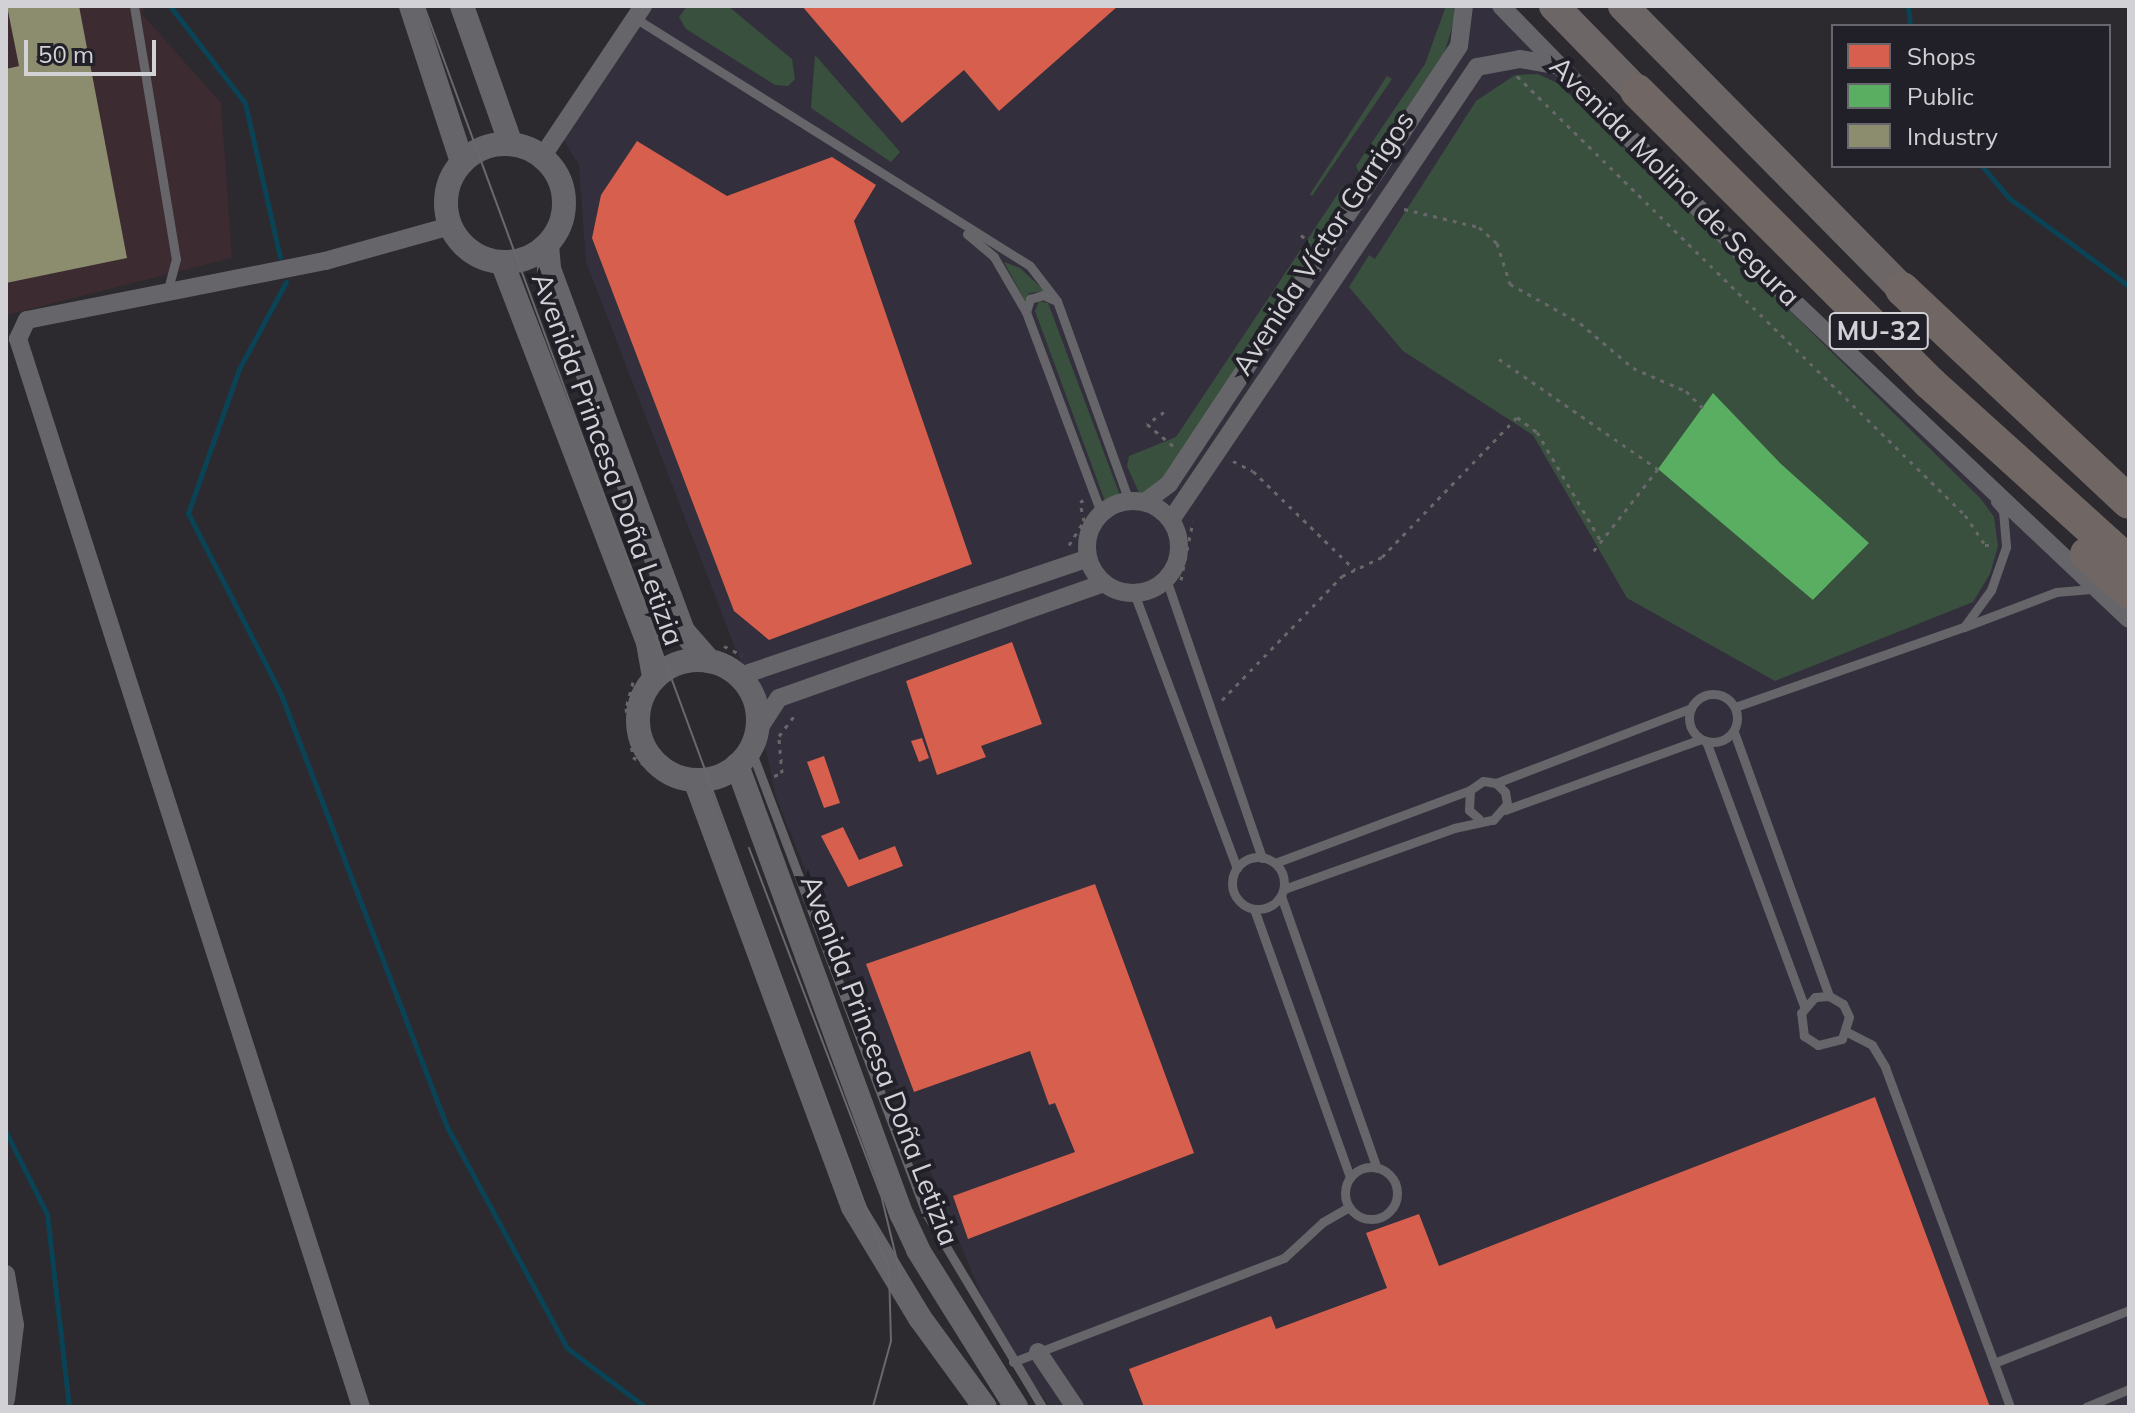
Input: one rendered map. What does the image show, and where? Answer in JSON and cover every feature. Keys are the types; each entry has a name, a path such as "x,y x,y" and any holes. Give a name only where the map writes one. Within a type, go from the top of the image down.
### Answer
{"highway":[{"name":"MU-32","path":"1637,91 1930,383 2129,563"},
{"name":"MU-32","path":"1902,289 2126,488"},
{"path":"1930,383 2046,516 2129,592"}],"main road":[{"name":"Avenida Molina de Segura","path":"1554,6 1637,91"},
{"path":"1623,6 1902,289"}],"street":[{"path":"411,6 462,162"},
{"path":"462,6 511,144"},
{"path":"542,157 639,12 653,6"},
{"name":"Avenida Víctor Garrigos","path":"1137,501 1169,484 1459,46 1464,6"},
{"name":"Avenida Molina de Segura","path":"1501,6 1740,251 2129,619"},
{"name":"Avenida Víctor Garrigos","path":"1171,520 1477,67 1520,59 1559,66"},
{"path":"511,144 542,157 557,176 564,200 563,216 547,245 526,259 502,262 480,257 462,244 450,226 448,192 462,162 485,148 511,144"},
{"path":"361,1407 18,339 27,320 325,261 450,226"},
{"name":"Avenida Princesa Doña Letizia","path":"547,245 549,269 683,631 709,661"},
{"name":"Avenida Princesa Doña Letizia","path":"502,262 643,628 645,677"},
{"path":"688,784 717,777 748,748 779,698 1103,583 1134,593 1166,579 1179,550 1171,520 1137,501 1101,513 1091,526 1088,558 1103,583"},
{"path":"985,1407 920,1318 853,1207 688,784 661,768 638,732 638,711 645,677 674,664 709,661 745,669 749,673 1088,558"},
{"path":"745,669 755,699 748,748"},
{"name":"Avenida Princesa Doña Letizia","path":"748,748 902,1215 918,1250 1016,1407"},
{"path":"6,1274 15,1325 6,1399"},
{"path":"1038,1352 1075,1407"}],"lane":[{"path":"134,6 176,259 167,293"},
{"path":"639,12 946,216 1030,266 1057,301 1137,501"},
{"path":"946,216 994,257 1026,312 1101,513"},
{"path":"1026,312 1030,299 1043,295 1057,301"},
{"path":"1964,627 1991,590 2006,546 2003,511 1968,468"},
{"path":"1166,579 1262,858"},
{"path":"1237,868 1262,858 1275,863 1470,790 1483,781 1496,783 1691,708 1713,694 1735,707 2056,592 2094,589"},
{"path":"1134,593 1237,868 1233,890 1254,909 1350,1177 1345,1195 1349,1207 1373,1218 1394,1204 1394,1180 1377,1168 1362,1168 1350,1177"},
{"path":"1735,707 1734,732 1829,996 1847,1010 1847,1032"},
{"path":"1691,708 1692,730 1704,740 1804,1006 1800,1029 1810,1042 1827,1046 1847,1032"},
{"path":"1254,909 1265,909 1283,893 1479,819 1493,820 1505,810 1704,740 1724,740 1734,732"},
{"path":"748,748 926,1213 1042,1407"},
{"path":"1496,783 1505,792 1505,810"},
{"path":"1470,790 1469,810 1479,819"},
{"path":"1275,863 1377,1168"},
{"path":"1804,1006 1829,996"},
{"path":"1847,1032 1872,1045 1885,1067 2010,1407"},
{"path":"1013,1362 1284,1258 1323,1222 1349,1207"},
{"path":"1994,1363 2129,1310"},
{"path":"2086,1407 2129,1389"}],"path":[{"path":"1507,74 1515,75 1965,515 1985,545 2006,546"},
{"path":"1404,197 1396,208 1456,218 1479,227 1497,243 1510,284 1580,323 1633,368 1686,391 1703,408"},
{"path":"1499,359 1658,469 1591,554"},
{"path":"1164,412 1147,424 1173,446"},
{"path":"1218,689 1223,701 1342,576 1382,557 1517,417 1537,432 1601,541"},
{"path":"1229,460 1253,471 1355,570"},
{"path":"1182,592 1194,519"},
{"path":"683,631 745,669"},
{"path":"645,677 626,708 633,757 662,782 688,784"}],"shaded area":[{"path":"6,6 145,6 142,14 221,103 232,258 6,315"},
{"path":"642,6 1505,6 1877,374 2129,606 2129,1407 1050,1407 997,1332 823,914 776,797 755,699 586,262 579,165 562,138"}],"green space":[{"path":"687,6 728,6 792,59 795,79 788,86 775,85 686,29 679,17"},
{"path":"1446,6 1454,6 1455,18 1444,54 1367,172 1359,173 1356,166 1425,64"},
{"path":"815,55 900,152 891,162 811,108"},
{"path":"1538,74 1559,84 1981,499 1994,517 1998,546 1990,574 1973,602 1775,681 1627,598 1533,435 1403,351 1349,287 1369,255 1375,259 1476,101 1515,75","holes":["1780,463 1868,543 1814,600 1658,469"]},
{"path":"1387,76 1392,79 1312,196 1310,194"},
{"path":"1343,186 1353,193 1159,485 1141,497 1127,466 1129,456 1176,437"},
{"path":"1004,262 1020,268 1045,291 1029,293 1025,301"},
{"path":"1039,301 1048,303 1121,498 1106,504 1035,311"}],"building: Shops":[{"path":"802,6 1118,6 999,111 964,70 902,123"},
{"path":"637,141 727,196 832,157 876,185 854,221 972,564 769,640 734,611 592,238 601,195"},
{"path":"1012,642 1042,724 981,746 986,757 937,775 906,681"},
{"path":"922,738 929,758 919,762 911,741"},
{"path":"824,756 840,803 824,808 807,762"},
{"path":"843,827 859,860 895,846 903,866 848,887 821,836"},
{"path":"1095,884 1194,1153 968,1239 953,1196 1075,1152 1055,1103 1049,1105 1030,1051 914,1092 866,964"},
{"path":"1875,1097 1990,1407 1144,1407 1129,1369 1271,1316 1276,1329 1387,1288 1366,1233 1419,1214 1439,1266"}],"building: Public":[{"path":"1713,393 1780,463 1869,543 1813,600 1658,469"}],"building: Industry":[{"path":"7,6 79,6 127,258 6,283 6,69 19,66"}],"waterway":[{"path":"170,6 245,103 280,257"},
{"path":"1908,6 1910,24"},
{"path":"1984,168 2009,198 2129,286"},
{"path":"286,282 239,369 188,513 280,692 447,1127 567,1348 645,1407"},
{"path":"6,1132 47,1214 69,1407"}],"tram line":[{"path":"424,6 889,1270 891,1341 873,1407"},
{"path":"749,848 882,1199 901,1277"}]}
